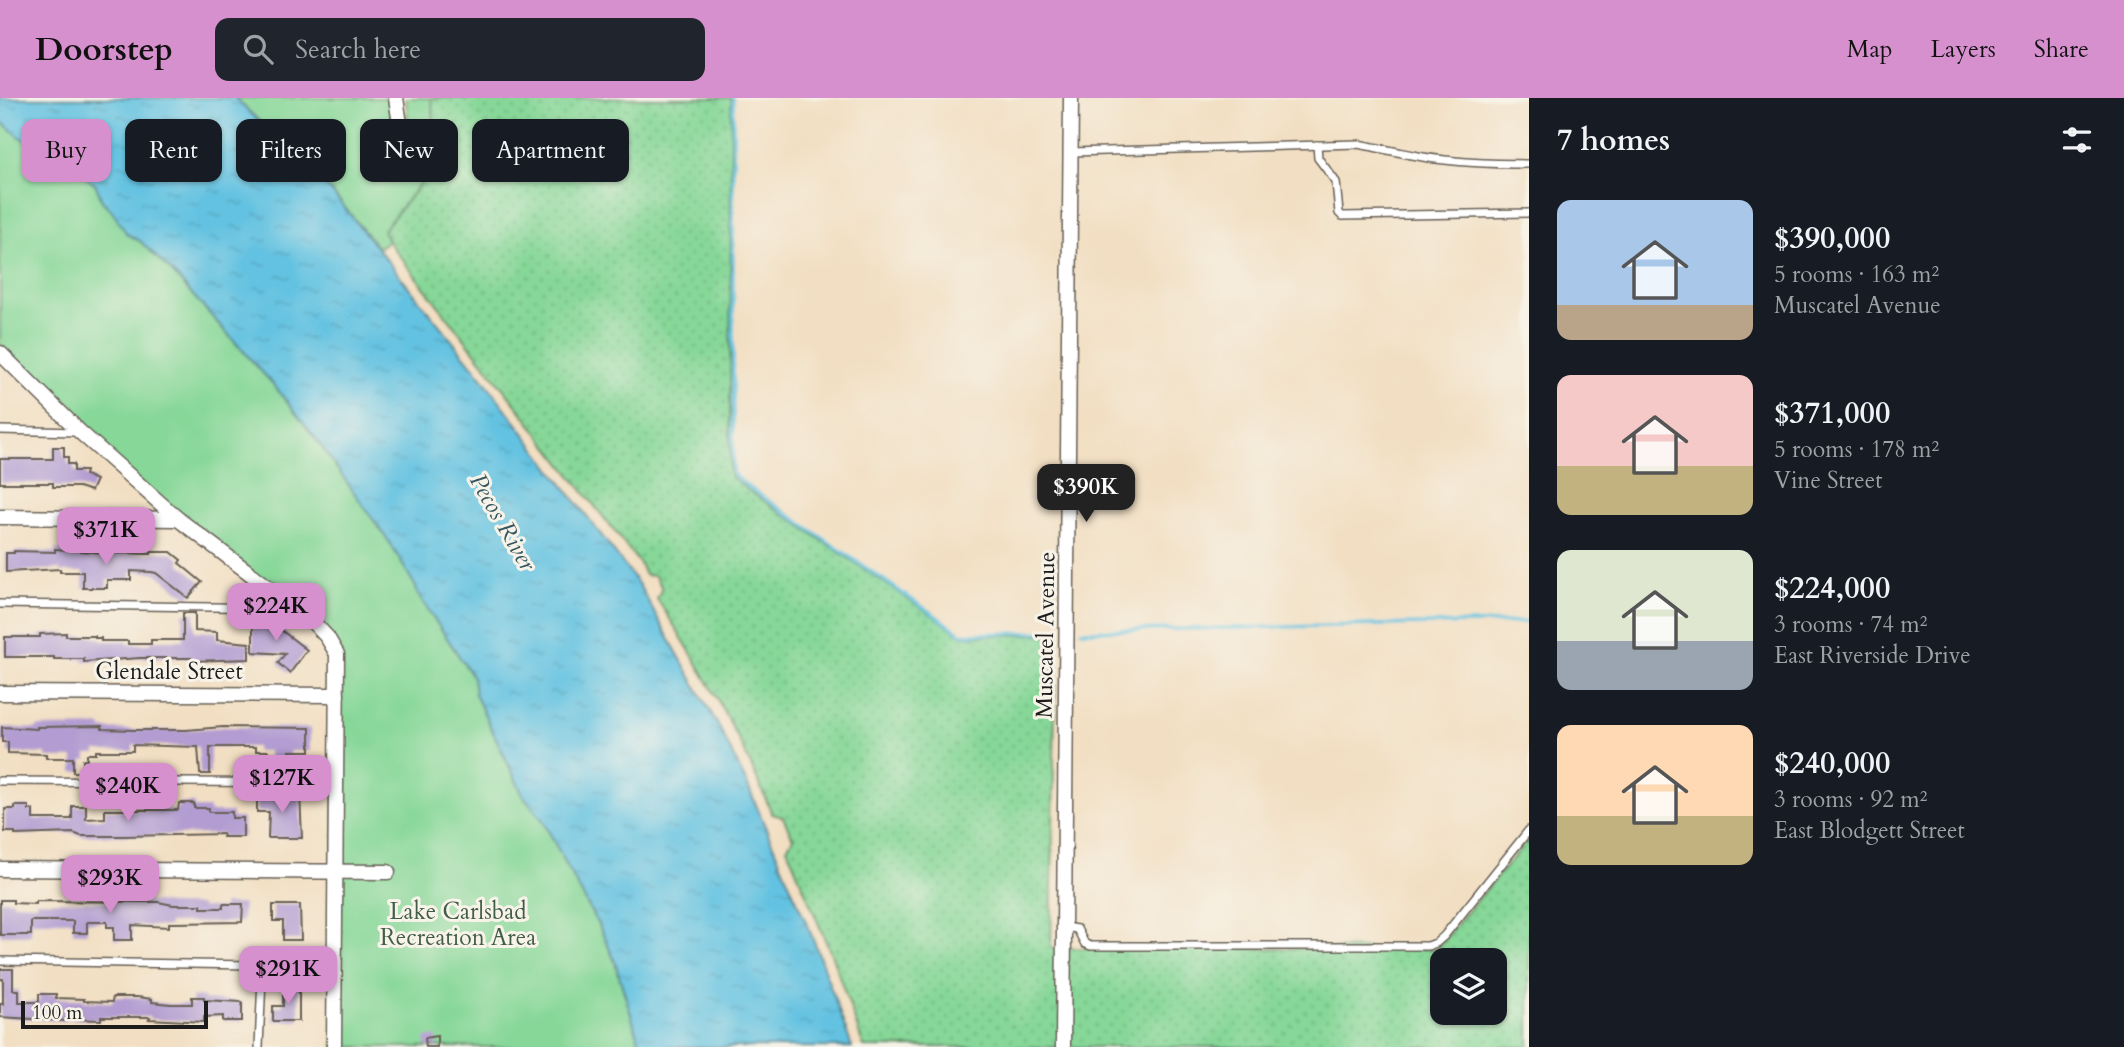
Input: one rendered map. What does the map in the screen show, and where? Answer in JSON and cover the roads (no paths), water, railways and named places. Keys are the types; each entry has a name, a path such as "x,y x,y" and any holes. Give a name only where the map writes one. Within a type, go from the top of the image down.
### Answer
{"street":[{"path":"396,98 399,119"},
{"name":"Muscatel Avenue","path":"1063,1047 1071,98"},
{"path":"0,353 80,432 178,519 295,608 317,626 334,646 337,654 334,1047"},
{"path":"0,517 178,519"},
{"name":"Glendale Street","path":"0,693 337,695"},
{"path":"0,869 388,872"}],"lane":[{"path":"1070,152 1357,144 1399,150 1422,157 1474,163 1529,164"},
{"path":"1317,145 1318,158 1336,182 1339,213 1342,216 1529,213"},
{"path":"0,430 80,432"},
{"path":"0,604 295,608"},
{"path":"0,781 336,783"},
{"path":"1064,928 1077,929 1085,944 1091,946 1428,946 1444,936 1529,830"},
{"path":"0,961 252,965 259,970 262,978 259,1047"}],"water":[{"name":"Pecos River","path":"0,98 235,98 257,119 236,119 236,182 322,182 331,191 484,380 639,585 719,727 747,784 814,941 852,1047 641,1047 614,959 602,932 542,819 523,795 475,694 473,677 417,593 390,543 273,384 171,271 140,241 127,234 102,201 96,185 92,182 111,182 111,119 21,119 21,138 0,121"}],"waterway":[{"path":"733,98 733,474 962,634 1056,632"},
{"path":"1082,631 1529,622"}],"park label":[{"name":"Lake Carlsbad Recreation Area","path":"458,924"}]}
